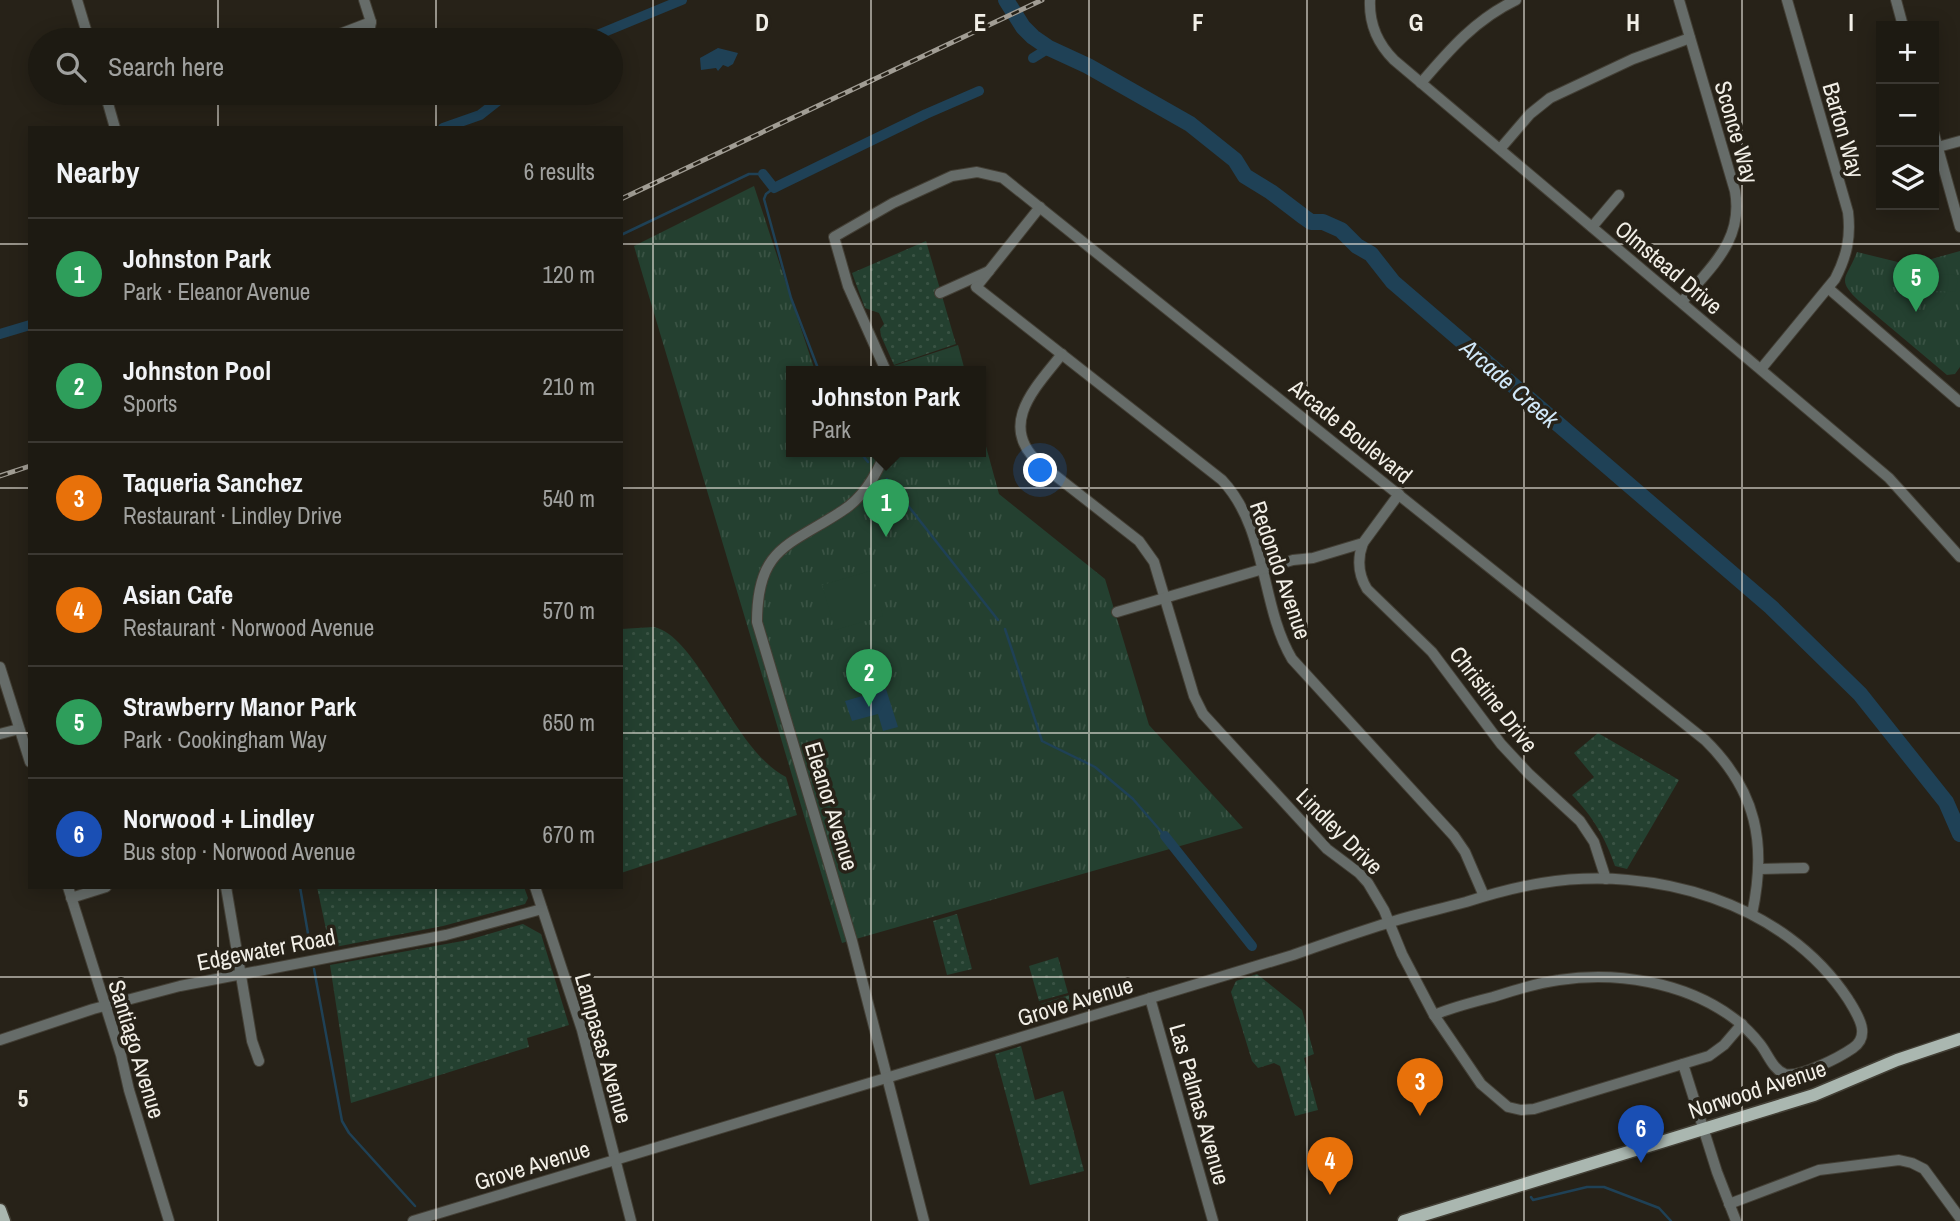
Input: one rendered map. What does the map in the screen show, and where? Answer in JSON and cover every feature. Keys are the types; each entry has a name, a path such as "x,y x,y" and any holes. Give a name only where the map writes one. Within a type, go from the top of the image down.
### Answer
{"main road":[{"name":"Norwood Avenue","path":"1404,1221 1814,1095 1898,1060 1960,1039"},
{"path":"0,1210 4,1221"}],"street":[{"path":"78,0 86,28"},
{"path":"364,0 371,22 370,28"},
{"name":"Olmstead Drive","path":"1370,0 1371,19 1381,44 1394,60 1889,478 1960,557"},
{"path":"1422,83 1464,34 1495,11 1516,0"},
{"name":"Sconce Way","path":"1679,0 1735,191 1737,211 1736,225 1728,245 1682,302"},
{"name":"Barton Way","path":"1761,369 1840,270 1849,237 1848,212 1787,0"},
{"path":"1896,0 1902,21"},
{"path":"355,28 371,22"},
{"path":"1500,149 1530,114 1550,97 1633,58 1690,38"},
{"path":"108,105 114,126"},
{"path":"1939,147 1960,141"},
{"path":"1939,151 1960,227"},
{"name":"Arcade Boulevard","path":"884,366 848,286 834,237 893,203 964,173 990,174 1003,178 1717,752 1738,779 1752,811 1759,844 1759,869 1752,914"},
{"path":"1592,227 1619,195"},
{"path":"940,293 989,271 1040,207"},
{"name":"Redondo Avenue","path":"989,271 976,287 1222,480 1231,490 1245,513 1282,639 1292,659 1454,836 1465,852 1484,896"},
{"path":"1828,288 1960,402"},
{"name":"Lindley Drive","path":"1062,354 1024,406 1020,426 1025,446 1038,462 1144,545 1154,562 1194,696 1203,715 1326,849 1359,873 1368,883 1380,902 1402,954 1434,1016 1481,1084 1503,1103 1521,1110 1534,1110 1709,1056 1720,1049 1742,1024"},
{"path":"1951,394 1960,384"},
{"name":"Eleanor Avenue","path":"884,457 864,491 844,510 780,549 765,570 757,595 757,622 852,941 922,1221"},
{"path":"1117,612 1363,542 1399,494"},
{"name":"Christine Drive","path":"1363,542 1359,563 1367,589 1432,652 1501,744 1580,821 1594,842 1606,879"},
{"path":"0,667 28,756"},
{"path":"0,734 19,729"},
{"path":"1759,869 1804,868"},
{"name":"Grove Avenue","path":"413,1221 1293,955 1389,922 1545,882 1606,879 1675,888 1752,914"},
{"name":"Santiago Avenue","path":"69,889 121,1055 169,1221"},
{"path":"71,898 100,889"},
{"path":"226,889 252,1041 259,1060"},
{"name":"Lampasas Avenue","path":"536,889 579,1021 631,1221"},
{"name":"Edgewater Road","path":"0,1040 178,986 446,935 542,909"},
{"path":"1434,1016 1532,985 1601,977 1627,979 1670,988 1718,1008 1742,1024 1762,1046 1777,1069 1789,1075 1818,1066 1853,1048 1861,1040 1863,1028 1849,1001 1824,968 1786,935 1752,914"},
{"name":"Las Palmas Avenue","path":"1150,998 1213,1221"},
{"path":"1683,1064 1736,1221"},
{"path":"1729,1204 1819,1170 1899,1160 1924,1169 1960,1218"}],"green space":[{"path":"754,186 813,366 786,366 786,457 986,457 986,446 999,494 1105,579 1149,725 1243,828 842,943 634,246"},
{"path":"926,241 956,344 894,365 881,336 880,329 884,324 879,313 865,308 852,273"},
{"path":"1960,251 1960,367 1955,374 1947,375 1859,301 1847,287 1845,278 1857,252 1910,265"},
{"path":"1954,274 1958,280 1955,292 1930,291 1929,275"},
{"path":"958,345 964,366 893,366"},
{"path":"870,571 883,616 835,630 822,585"},
{"path":"654,627 670,635 686,651 749,744 767,763 786,777 797,815 623,872 623,629"},
{"path":"1598,733 1679,780 1627,869 1615,866 1598,828 1572,795 1594,777 1574,753"},
{"path":"317,889 525,889 528,898 525,904 443,926 330,948"},
{"path":"957,914 972,969 947,975 933,921"},
{"path":"523,924 541,934 569,1025 527,1038 529,1047 351,1103 330,965 468,940"},
{"path":"1058,957 1068,993 1039,1001 1029,966"},
{"path":"1257,974 1302,1010 1314,1054 1304,1058 1318,1110 1295,1116 1280,1066 1274,1063 1258,1068 1252,1061 1231,992 1236,981"},
{"path":"1069,995 1072,1004 1042,1013 1040,1004"},
{"path":"1021,1046 1035,1100 1063,1091 1084,1171 1030,1185 995,1054"}],"water":[{"path":"718,48 738,53 733,64 728,67 723,65 718,71 716,68 701,70 700,58"},
{"path":"886,689 898,727 883,731 878,714 852,721 845,701"}],"waterway":[{"path":"614,28 682,0"},
{"name":"Arcade Creek","path":"1006,0 1023,27 1033,37 1190,124 1235,160 1245,176 1311,222 1323,222 1341,230 1357,246 1371,254 1393,282 1771,607 1860,694 1946,802 1960,834"},
{"path":"1033,58 1049,48"},
{"path":"763,174 774,188 979,91"},
{"path":"449,126 480,115 493,105"},
{"path":"623,234 749,174 763,174"},
{"path":"774,188 764,199 791,298 817,366"},
{"path":"0,334 28,326"},
{"path":"864,457 868,462"},
{"path":"887,479 998,620"},
{"path":"1005,629 1042,741 1095,767 1133,799 1165,836"},
{"path":"1165,836 1252,946"},
{"path":"300,889 311,951"},
{"path":"314,969 342,1121 349,1133 415,1206"},
{"path":"1531,1197 1533,1200 1587,1187 1604,1187 1659,1208 1671,1221"}],"railway":[{"path":"623,198 1042,0"},
{"path":"0,476 28,467"}],"place":[{"name":"Strawberry Manor Park","path":"1916,312"},
{"name":"Johnston Park","path":"886,537"},
{"name":"Johnston Pool","path":"869,707"},
{"name":"Taqueria Sanchez","path":"1420,1116"},
{"name":"Norwood + Lindley","path":"1641,1163"},
{"name":"Asian Cafe","path":"1330,1195"}]}
